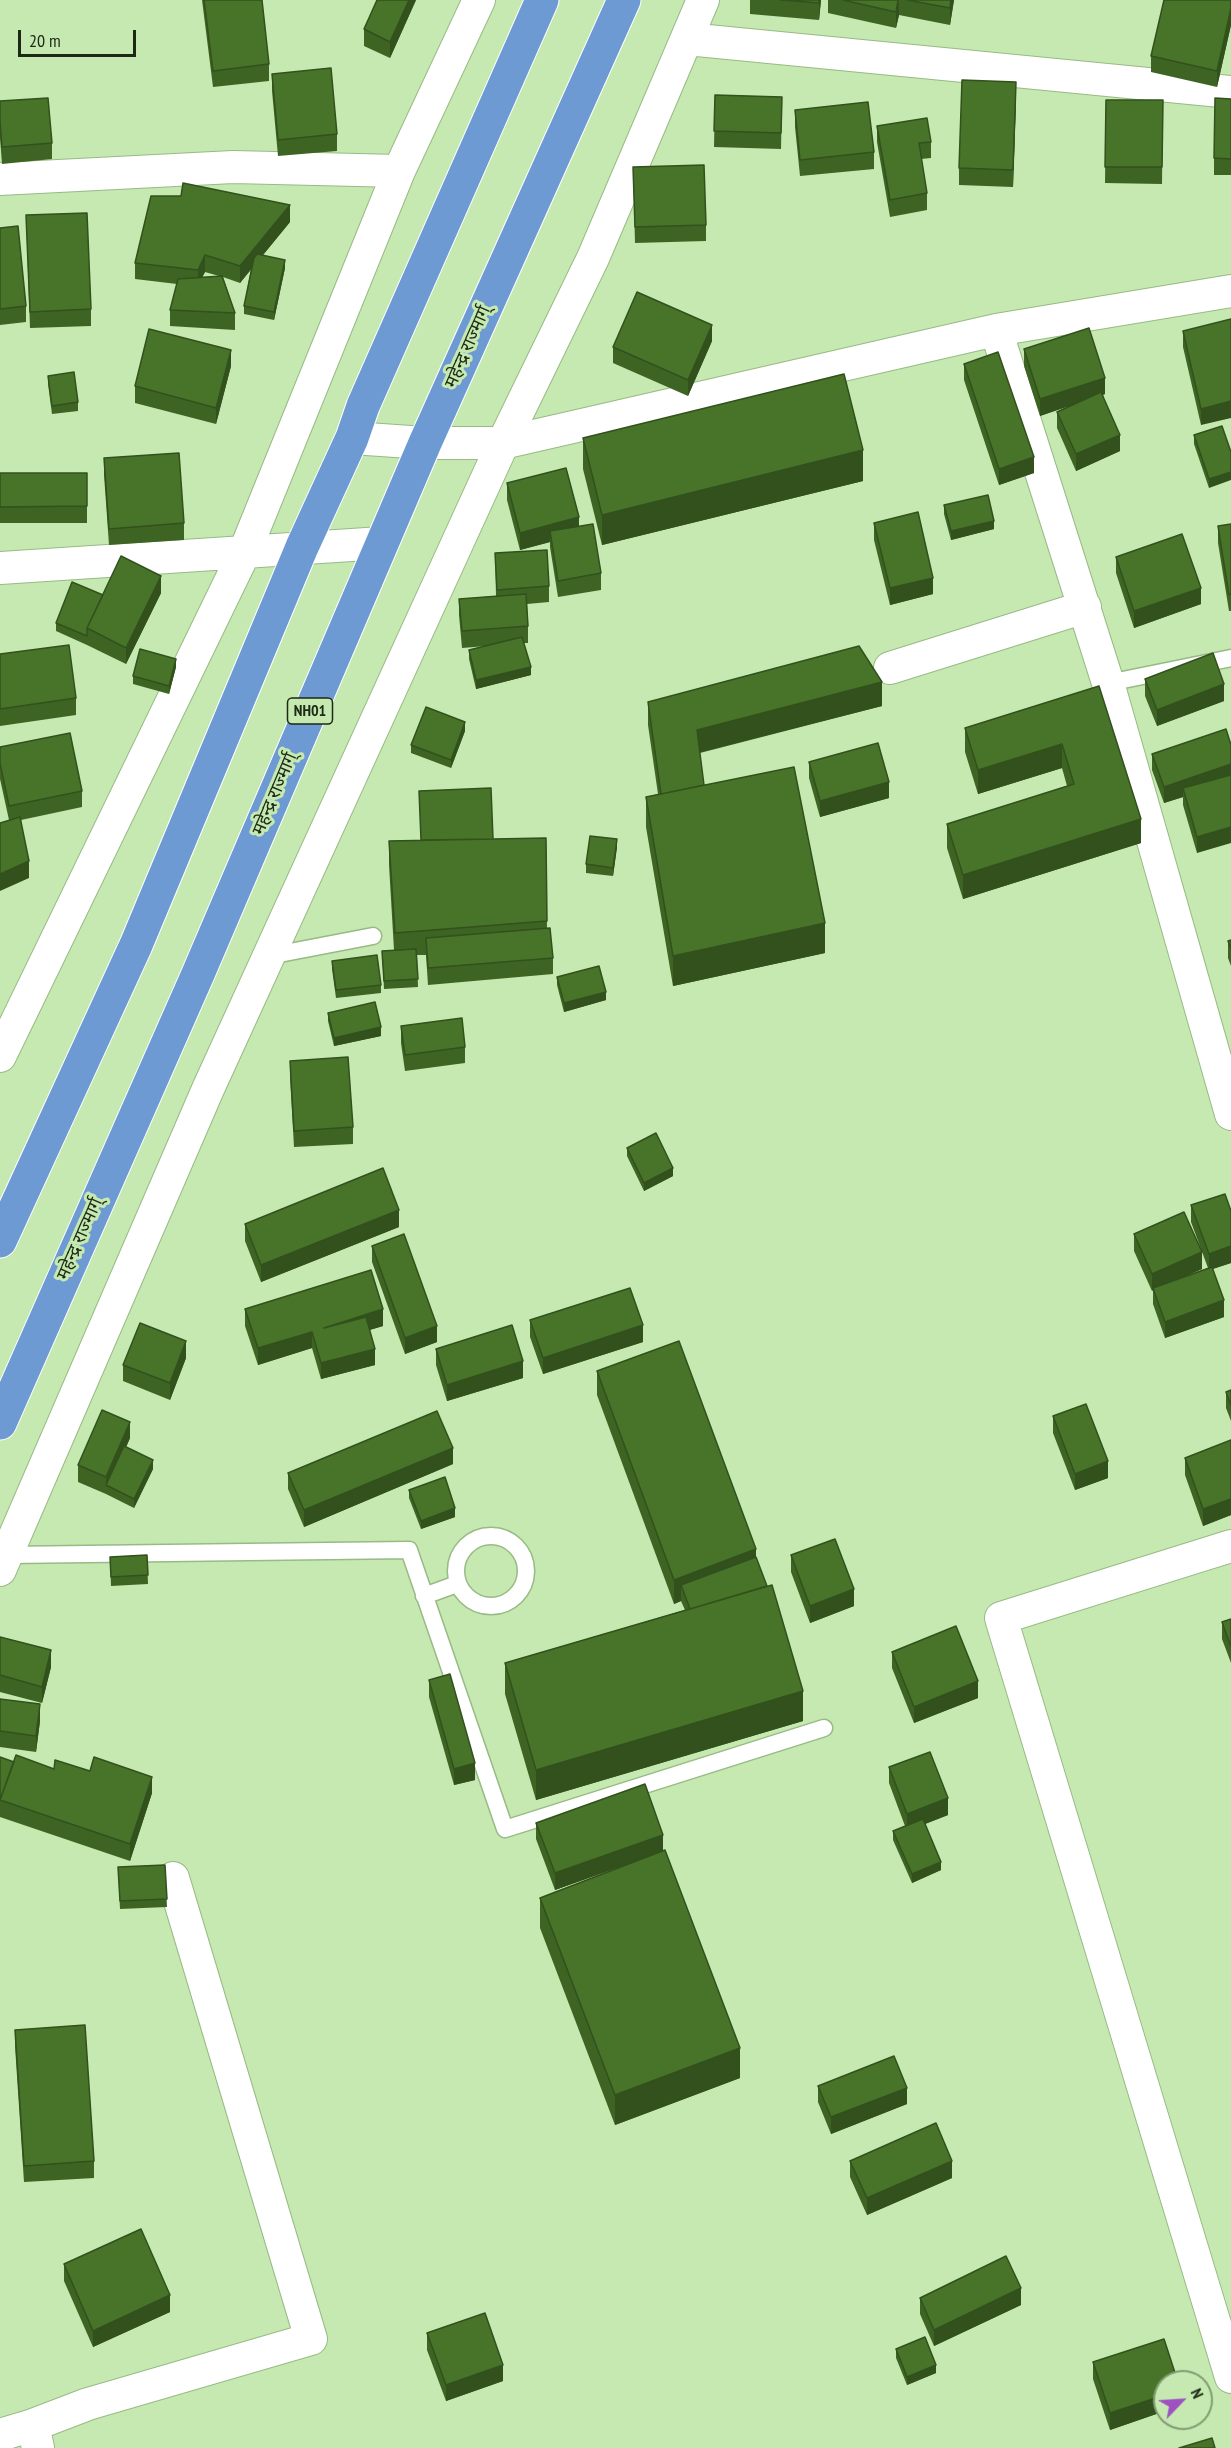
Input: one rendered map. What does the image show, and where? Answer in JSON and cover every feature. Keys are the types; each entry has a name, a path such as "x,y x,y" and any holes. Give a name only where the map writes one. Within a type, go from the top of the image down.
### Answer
{"highway":[{"path":"0,1241 136,945 302,547 352,438 363,406 542,0"},
{"name":"महेन्द्र राज्मार्ग्","path":"0,1423 198,974 424,443 624,0"}],"street":[{"path":"0,1056 13,1007 245,551 399,171 479,0"},
{"path":"3,1563 208,1089 503,443 593,258 703,0"},
{"path":"687,39 1231,92"},
{"path":"0,179 233,166 399,171"},
{"path":"352,438 424,443 503,443 996,330 1231,291"},
{"path":"996,330 1108,683 1231,1114"},
{"path":"0,568 382,543"},
{"path":"890,668 1085,607"},
{"path":"1231,1546 1000,1618 1231,2377"},
{"path":"0,2436 36,2437 88,2404 311,2339 173,1878"}],"lane":[{"path":"1108,683 1231,658"},
{"path":"269,956 373,936"},
{"path":"495,1536 507,1540 523,1557 525,1580 514,1598 504,1604 482,1606 472,1601 457,1584 455,1572 457,1560 463,1549 472,1541 495,1536"},
{"path":"3,1563 409,1550 505,1829 824,1728"},
{"path":"424,1596 457,1584"}],"building":[{"path":"204,0 262,0 269,64 213,71"},
{"path":"377,0 409,0 390,42 364,29"},
{"path":"781,0 819,0 819,3"},
{"path":"843,0 898,0 896,12"},
{"path":"907,0 951,0 950,8"},
{"path":"1164,0 1231,0 1217,71 1151,56"},
{"path":"331,68 337,134 278,140 272,74"},
{"path":"962,80 1016,82 1013,170 959,168"},
{"path":"715,95 782,97 781,133 714,131"},
{"path":"48,98 52,143 2,147 0,101"},
{"path":"1215,98 1231,99 1231,159 1214,158"},
{"path":"1106,100 1163,100 1162,167 1105,167"},
{"path":"868,102 874,152 800,160 795,110"},
{"path":"927,118 931,142 919,143 927,193 890,200 877,126"},
{"path":"704,165 706,225 635,227 633,167"},
{"path":"183,183 290,205 240,266 205,255 198,270 135,263 151,196 181,196"},
{"path":"87,213 91,309 30,312 26,215"},
{"path":"18,226 26,306 0,309 0,228"},
{"path":"257,254 285,260 274,312 244,306 254,258"},
{"path":"222,276 235,313 170,310 178,279"},
{"path":"637,292 712,325 688,380 613,347"},
{"path":"1231,319 1231,401 1201,409 1183,331"},
{"path":"1089,328 1105,378 1040,399 1024,349"},
{"path":"149,329 231,350 216,408 135,386"},
{"path":"998,352 1034,457 999,469 964,364"},
{"path":"74,372 78,402 52,406 48,376"},
{"path":"844,374 863,450 602,515 583,438"},
{"path":"1101,392 1120,435 1076,454 1057,412"},
{"path":"1222,426 1231,452 1231,472 1209,479 1194,435"},
{"path":"179,453 184,523 109,529 104,458"},
{"path":"566,468 579,517 520,533 507,483"},
{"path":"0,473 87,473 87,506 0,507"},
{"path":"988,495 994,521 951,531 944,505"},
{"path":"918,512 933,578 890,588 874,523"},
{"path":"593,524 601,573 558,581 550,531"},
{"path":"1231,524 1231,594 1229,595 1218,526"},
{"path":"1182,534 1201,588 1134,611 1116,557"},
{"path":"547,550 549,586 497,590 495,553"},
{"path":"121,556 161,576 126,648 87,628"},
{"path":"72,582 103,595 87,628 87,636 56,623"},
{"path":"526,594 528,626 462,631 459,599"},
{"path":"522,637 531,667 476,680 469,650"},
{"path":"69,645 76,698 0,709 0,654"},
{"path":"859,646 882,682 697,730 704,785 661,794 648,702"},
{"path":"140,649 176,659 169,686 133,676"},
{"path":"1213,653 1224,684 1157,710 1145,679"},
{"path":"1099,686 1141,819 963,875 947,824 1074,784 1062,744 978,770 965,728"},
{"path":"426,707 465,722 451,760 411,745"},
{"path":"1226,729 1231,745 1231,764 1164,787 1152,754"},
{"path":"70,733 82,791 9,806 0,763 0,747"},
{"path":"878,743 889,782 820,801 809,762"},
{"path":"794,767 825,923 673,956 646,797"},
{"path":"1231,775 1231,827 1197,837 1183,788"},
{"path":"491,788 493,839 421,840 419,791"},
{"path":"20,817 29,861 0,874 0,823"},
{"path":"590,836 617,839 613,868 586,864"},
{"path":"546,838 547,921 395,933 389,841"},
{"path":"550,928 553,958 428,968 426,938"},
{"path":"416,949 418,979 384,981 382,951"},
{"path":"377,955 381,985 336,990 332,961"},
{"path":"599,966 606,992 564,1003 557,977"},
{"path":"375,1002 381,1027 334,1038 328,1013"},
{"path":"462,1018 465,1047 405,1055 401,1026"},
{"path":"348,1057 353,1127 294,1131 290,1061"},
{"path":"656,1133 673,1168 644,1183 627,1148"},
{"path":"383,1168 399,1210 261,1265 245,1224"},
{"path":"1225,1194 1231,1211 1231,1246 1209,1254 1191,1205"},
{"path":"1184,1212 1202,1252 1152,1274 1134,1234"},
{"path":"404,1234 437,1326 405,1338 372,1246"},
{"path":"1212,1267 1224,1300 1165,1322 1153,1288"},
{"path":"371,1270 383,1309 324,1328 366,1317 375,1349 321,1363 312,1332 258,1348 245,1309"},
{"path":"630,1288 643,1325 543,1358 530,1320"},
{"path":"140,1323 186,1341 170,1383 123,1365"},
{"path":"512,1325 523,1361 447,1385 436,1349"},
{"path":"679,1341 756,1549 674,1580 597,1371"},
{"path":"1231,1390 1231,1405 1226,1392"},
{"path":"1086,1404 1108,1461 1075,1474 1053,1416"},
{"path":"102,1410 130,1422 106,1477 78,1465"},
{"path":"437,1411 453,1448 304,1510 288,1473"},
{"path":"1231,1440 1231,1499 1203,1509 1185,1458"},
{"path":"124,1446 153,1460 134,1499 106,1485"},
{"path":"445,1477 455,1508 421,1521 409,1490"},
{"path":"835,1539 854,1589 810,1606 791,1555"},
{"path":"147,1555 148,1575 111,1577 110,1557"},
{"path":"756,1557 767,1586 690,1609 681,1585"},
{"path":"772,1585 803,1691 536,1770 505,1663"},
{"path":"1231,1619 1231,1647 1222,1622"},
{"path":"956,1626 978,1681 914,1707 892,1652"},
{"path":"0,1637 51,1650 42,1687 0,1675"},
{"path":"450,1674 475,1763 454,1769 429,1680"},
{"path":"0,1699 40,1704 36,1736 0,1731"},
{"path":"930,1752 948,1798 907,1814 889,1767"},
{"path":"16,1755 54,1769 55,1760 90,1771 94,1757 152,1777 130,1844 0,1800"},
{"path":"0,1757 14,1762 0,1800"},
{"path":"645,1784 663,1835 555,1873 536,1823"},
{"path":"923,1819 941,1862 912,1874 893,1831"},
{"path":"665,1850 740,2048 615,2095 540,1898"},
{"path":"165,1865 167,1899 120,1901 118,1867"},
{"path":"85,2025 94,2161 24,2166 15,2030"},
{"path":"894,2056 907,2088 831,2117 818,2086"},
{"path":"936,2123 952,2161 867,2198 850,2161"},
{"path":"141,2229 170,2295 93,2331 64,2264"},
{"path":"1006,2256 1021,2288 934,2330 920,2298"},
{"path":"485,2313 503,2365 446,2385 427,2333"},
{"path":"925,2337 936,2365 907,2377 896,2349"},
{"path":"1164,2339 1174,2370 1153,2370 1153,2399 1110,2413 1093,2362"},
{"path":"1212,2438 1215,2448 1179,2448"}]}
